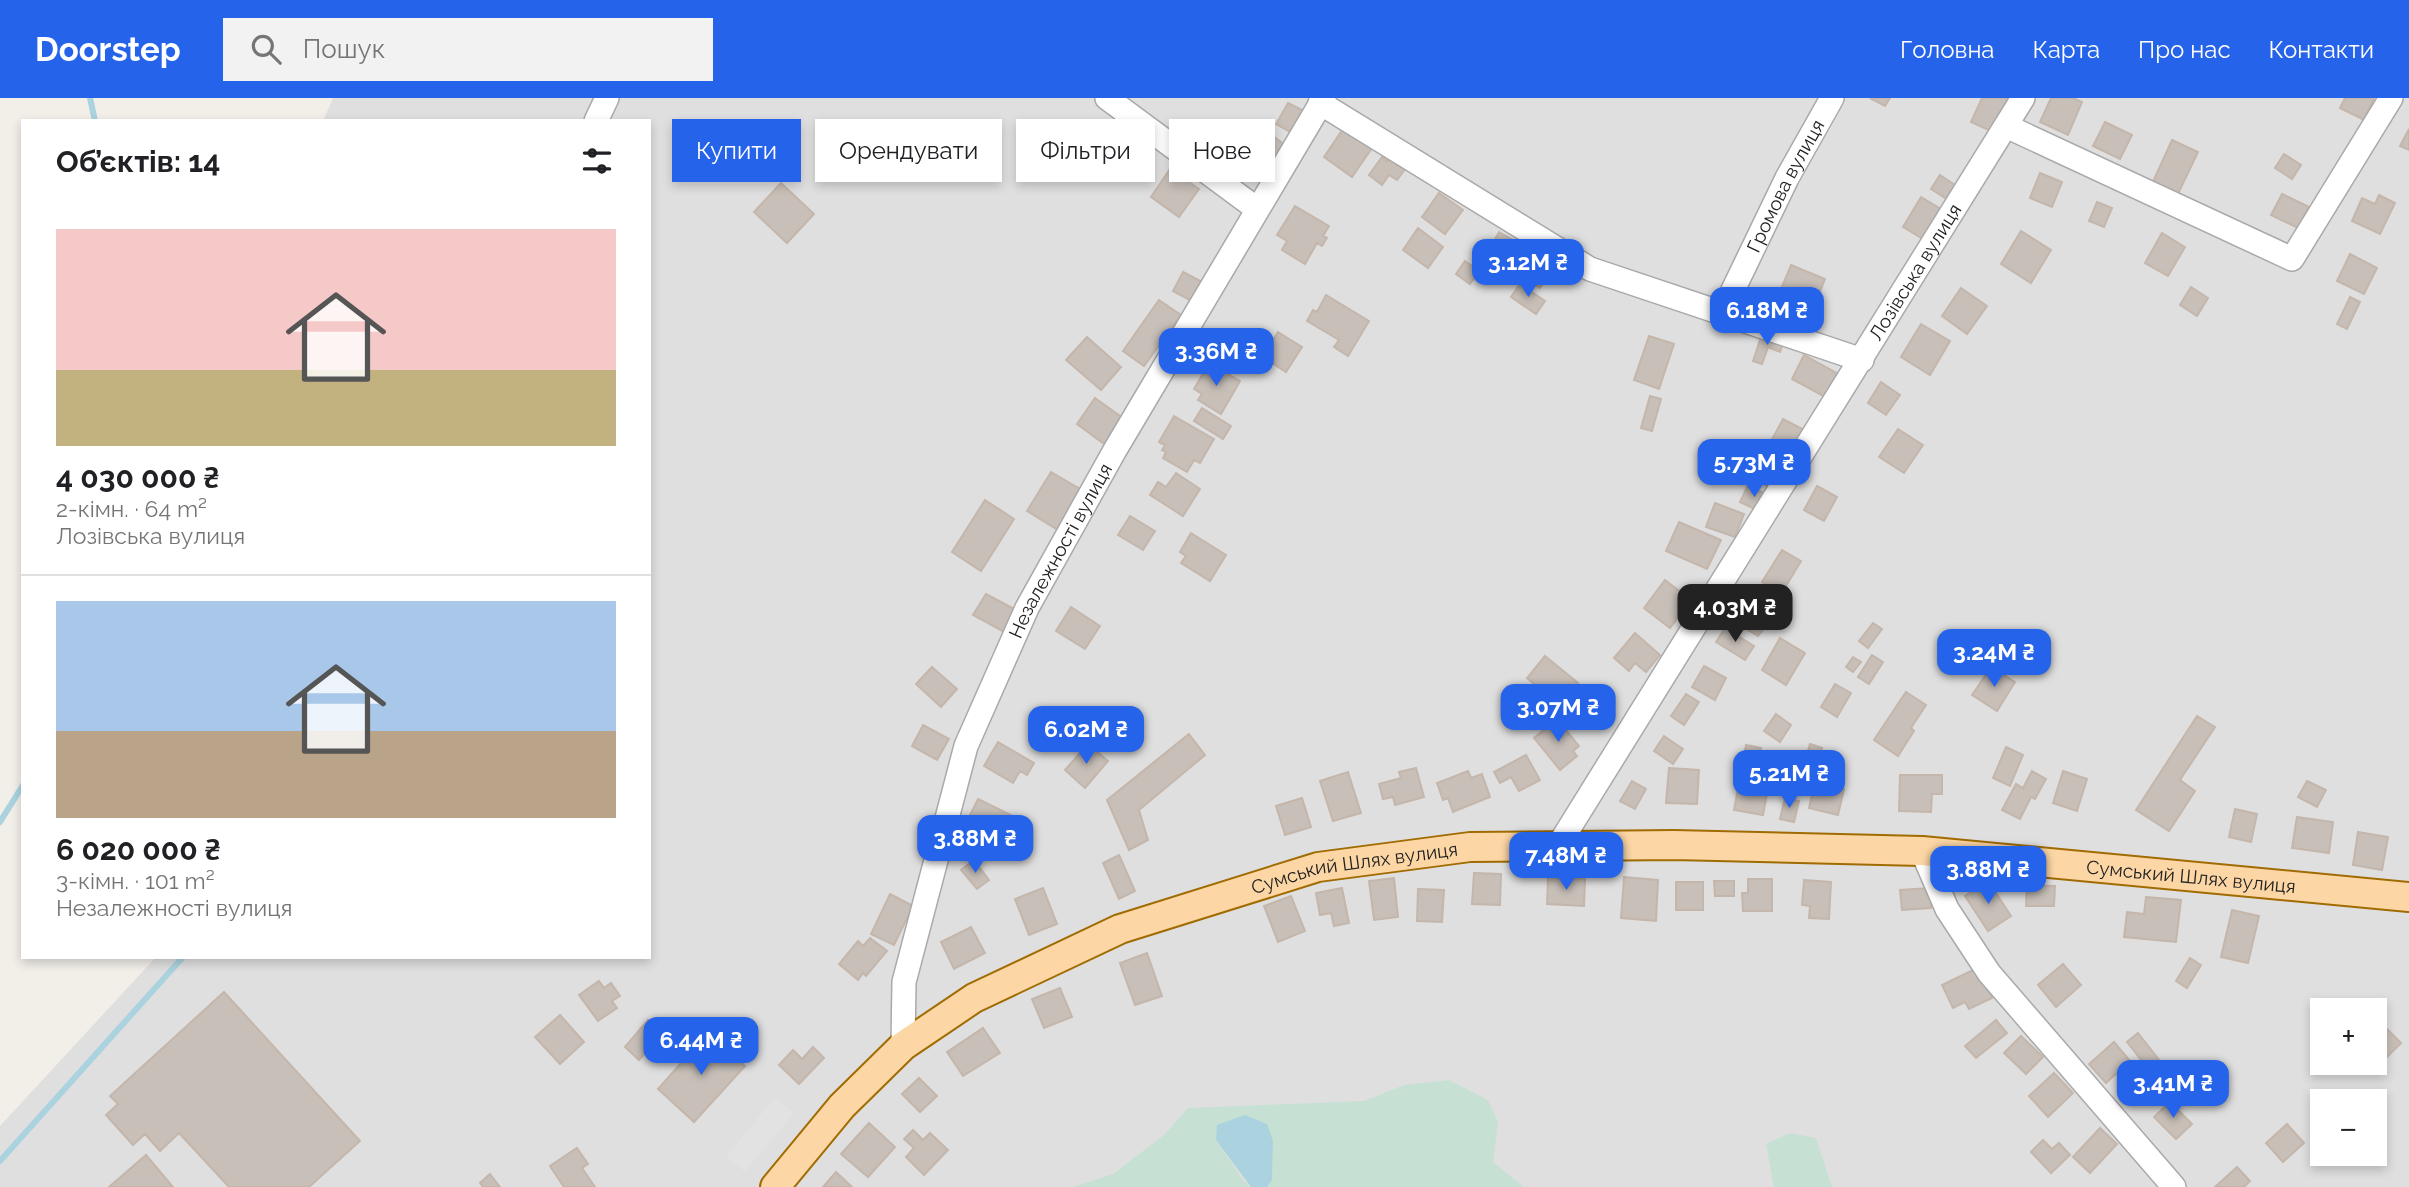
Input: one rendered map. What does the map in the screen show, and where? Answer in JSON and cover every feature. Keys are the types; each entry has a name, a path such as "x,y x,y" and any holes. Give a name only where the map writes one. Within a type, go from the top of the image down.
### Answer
{"main road":[{"name":"Сумський Шлях вулиця","path":"775,1187 842,1106 903,1046 974,998 1120,929 1318,867 1470,847 1674,845 1922,851 2409,897"}],"street":[{"path":"597,119 607,98"},
{"path":"1107,98 1257,209"},
{"name":"Громова вулиця","path":"1722,313 1787,178 1832,98"},
{"name":"Лозівська вулиця","path":"1558,846 2023,98"},
{"path":"2006,126 2292,259 2391,98"},
{"path":"1322,101 1590,269 1862,360"},
{"name":"Незалежності вулиця","path":"903,1046 904,982 967,746 1027,608 1115,450 1322,101"},
{"path":"1922,851 1947,909 1989,973 2174,1187"}],"shaded area":[{"path":"333,98 2409,98 2409,1187 0,1187 0,1126 154,959 651,959 651,119 324,119"},
{"path":"775,1098 794,1113 745,1172 726,1156"}],"green space":[{"path":"1449,1080 1488,1100 1498,1122 1493,1162 1524,1187 1267,1187 1272,1180 1273,1141 1216,1140 1243,1180 1251,1187 1073,1187 1113,1174 1164,1135 1188,1108 1364,1101 1404,1085"},
{"path":"1790,1133 1816,1138 1832,1187 1774,1187 1766,1144"}],"water":[{"path":"1245,1115 1267,1124 1273,1141 1272,1180 1267,1187 1251,1187 1216,1140 1217,1125"}],"building":[{"path":"1870,98 1890,98 1885,106"},
{"path":"1982,98 2008,98 1993,132 1971,122"},
{"path":"2051,98 2073,98 2082,102 2068,135 2040,122"},
{"path":"2345,98 2374,98 2364,120 2340,108"},
{"path":"1288,103 1306,112 1294,134 1276,124"},
{"path":"2105,122 2132,135 2120,159 2093,146"},
{"path":"1343,129 1372,148 1352,177 1324,157"},
{"path":"2409,129 2409,150 2400,146"},
{"path":"1275,138 1288,147 1281,157 1275,153"},
{"path":"2172,140 2198,152 2176,198 2151,186"},
{"path":"2284,154 2301,165 2292,179 2275,168"},
{"path":"1382,157 1387,161 1390,157 1406,168 1397,180 1389,175 1382,185 1369,175"},
{"path":"1169,170 1169,182 1189,182 1199,189 1179,217 1151,197"},
{"path":"2040,173 2062,182 2052,207 2030,198"},
{"path":"1940,175 1958,187 1950,201 1931,189"},
{"path":"781,183 814,214 787,243 754,212"},
{"path":"1439,193 1463,210 1445,234 1422,217"},
{"path":"2282,194 2309,207 2298,228 2271,215"},
{"path":"2379,195 2395,203 2380,234 2352,221 2362,198 2375,204"},
{"path":"1921,197 1946,212 1928,242 1903,227"},
{"path":"2097,202 2112,208 2104,227 2089,221"},
{"path":"1295,206 1329,226 1323,236 1327,238 1322,246 1317,243 1305,264 1282,250 1287,241 1277,235"},
{"path":"1418,228 1443,247 1428,268 1403,250"},
{"path":"2021,231 2051,250 2031,283 2001,264"},
{"path":"1499,232 1531,250 1516,277 1484,259"},
{"path":"2162,233 2185,247 2168,276 2145,263"},
{"path":"1537,250 1556,263 1540,288 1526,279 1530,273 1524,269"},
{"path":"2350,254 2377,268 2364,294 2337,281"},
{"path":"1465,261 1479,271 1470,284 1456,274"},
{"path":"1791,265 1825,279 1809,318 1775,304"},
{"path":"1183,272 1208,285 1197,304 1173,291"},
{"path":"1520,284 1545,301 1536,314 1511,297"},
{"path":"2191,287 2208,298 2197,316 2180,305"},
{"path":"1961,288 1987,306 1967,334 1942,316"},
{"path":"1326,295 1369,321 1348,356 1334,347 1339,340 1307,321 1313,310 1317,312"},
{"path":"2350,297 2360,302 2347,329 2337,324"},
{"path":"1159,300 1181,315 1144,366 1123,351"},
{"path":"1921,324 1950,341 1930,375 1901,357"},
{"path":"1278,332 1302,347 1286,372 1263,357"},
{"path":"1762,334 1784,341 1780,352 1768,347 1762,364 1753,361"},
{"path":"1649,336 1674,344 1659,389 1634,380"},
{"path":"1087,337 1121,367 1101,390 1066,360"},
{"path":"1804,355 1840,375 1827,398 1792,379"},
{"path":"1209,363 1240,381 1221,414 1198,400 1202,394 1194,389"},
{"path":"1881,382 1900,395 1886,415 1868,403"},
{"path":"1650,396 1661,399 1652,431 1641,428"},
{"path":"1095,398 1130,423 1111,449 1077,424"},
{"path":"1202,408 1231,426 1223,439 1194,421"},
{"path":"1174,416 1214,439 1200,463 1194,460 1187,472 1163,458 1166,452 1162,450 1165,445 1159,442"},
{"path":"1783,419 1804,430 1795,449 1787,446 1783,452 1769,445"},
{"path":"1898,429 1923,445 1904,473 1879,457"},
{"path":"1757,456 1782,471 1772,489 1746,474"},
{"path":"1051,472 1082,490 1058,530 1027,511"},
{"path":"1176,473 1200,489 1183,516 1150,495 1158,482 1166,487"},
{"path":"1748,485 1769,496 1761,512 1740,502"},
{"path":"1817,486 1837,497 1824,521 1804,510"},
{"path":"985,500 1014,519 981,571 952,552"},
{"path":"1715,503 1744,514 1735,537 1706,527"},
{"path":"1130,516 1155,531 1143,550 1118,535"},
{"path":"1679,522 1721,540 1707,569 1666,551"},
{"path":"1191,533 1226,555 1210,581 1181,563 1186,556 1180,552"},
{"path":"1782,550 1801,561 1781,594 1762,582"},
{"path":"1665,580 1691,600 1670,628 1644,608"},
{"path":"986,594 1016,610 1004,632 973,615"},
{"path":"1071,607 1100,626 1085,649 1056,631"},
{"path":"1737,610 1765,627 1758,636 1731,620"},
{"path":"1873,623 1882,629 1868,648 1859,641"},
{"path":"1725,628 1754,646 1745,660 1716,642"},
{"path":"1635,633 1660,655 1646,672 1635,663 1629,671 1614,658"},
{"path":"1780,638 1805,653 1786,685 1762,670"},
{"path":"1872,655 1883,662 1869,684 1858,677"},
{"path":"1545,656 1578,683 1560,705 1527,678"},
{"path":"1853,657 1861,662 1853,672 1846,667"},
{"path":"1704,666 1726,678 1715,700 1692,687"},
{"path":"932,667 957,689 941,707 916,684"},
{"path":"1991,667 2015,682 1997,711 1972,695"},
{"path":"1835,684 1851,693 1837,717 1821,707"},
{"path":"1906,692 1926,705 1898,756 1874,740"},
{"path":"1686,694 1699,702 1684,725 1671,716"},
{"path":"1776,714 1791,725 1780,742 1764,731"},
{"path":"2197,716 2215,727 2180,780 2195,791 2169,831 2136,810"},
{"path":"1557,719 1579,746 1573,751 1577,756 1560,770 1534,738"},
{"path":"923,725 949,739 937,760 912,746"},
{"path":"1189,734 1205,755 1139,810 1148,840 1129,850 1107,800"},
{"path":"1664,736 1683,749 1673,764 1654,751"},
{"path":"998,742 1034,763 1027,775 1020,771 1013,783 984,766"},
{"path":"1088,744 1108,761 1085,788 1065,770"},
{"path":"1810,744 1822,748 1816,768 1804,764"},
{"path":"1746,745 1761,748 1755,781 1769,783 1763,815 1734,810"},
{"path":"2006,747 2023,755 2010,786 1993,778"},
{"path":"1526,755 1540,780 1519,791 1511,777 1500,783 1494,772"},
{"path":"1416,768 1424,797 1395,805 1393,797 1383,799 1379,784 1401,778 1399,772"},
{"path":"1669,768 1699,770 1697,804 1666,803"},
{"path":"1468,771 1471,778 1482,774 1490,797 1453,812 1448,798 1443,800 1437,783"},
{"path":"2032,771 2046,779 2035,799 2031,797 2020,819 2002,810 2016,784 2023,788"},
{"path":"2063,771 2087,779 2077,811 2053,803"},
{"path":"1348,772 1361,813 1333,821 1320,781"},
{"path":"1900,775 1942,775 1942,794 1932,794 1931,812 1899,811"},
{"path":"1632,781 1646,789 1635,809 1620,801"},
{"path":"2307,781 2326,790 2317,807 2298,797"},
{"path":"1815,782 1844,789 1838,815 1809,808"},
{"path":"1302,798 1311,827 1285,835 1276,806"},
{"path":"1785,798 1799,801 1794,822 1780,819"},
{"path":"978,799 1019,819 1009,839 996,832 988,846 961,833"},
{"path":"2235,809 2257,814 2251,842 2229,837"},
{"path":"2297,817 2333,822 2329,853 2292,848"},
{"path":"2358,832 2388,837 2382,870 2353,865"},
{"path":"1119,855 1135,891 1119,899 1103,863"},
{"path":"974,860 989,880 977,889 961,870"},
{"path":"1474,873 1501,874 1500,905 1472,904"},
{"path":"1548,877 1585,879 1584,906 1547,904"},
{"path":"1624,877 1658,880 1656,921 1621,918"},
{"path":"1394,878 1398,917 1374,920 1369,881"},
{"path":"1748,879 1772,879 1772,911 1743,911 1742,893 1748,893"},
{"path":"1804,880 1831,882 1829,919 1809,918 1810,906 1802,905"},
{"path":"1714,881 1734,881 1734,896 1715,896"},
{"path":"1988,881 2011,916 1988,931 1965,896"},
{"path":"1676,882 1703,882 1703,910 1676,910"},
{"path":"2027,885 2055,886 2054,906 2026,906"},
{"path":"1043,888 1057,924 1029,935 1015,899"},
{"path":"1342,888 1349,923 1334,926 1331,913 1320,915 1316,893"},
{"path":"1930,888 1931,908 1902,910 1900,890"},
{"path":"1418,889 1444,890 1442,922 1417,921"},
{"path":"890,894 913,906 894,945 871,934"},
{"path":"1291,896 1305,931 1278,942 1264,906"},
{"path":"2146,897 2181,900 2176,942 2124,937 2127,912 2144,914"},
{"path":"2232,910 2259,916 2248,963 2221,957"},
{"path":"971,927 985,953 954,969 941,942"},
{"path":"870,938 887,951 866,976 863,973 858,980 839,964 858,941 863,946"},
{"path":"1147,953 1162,996 1135,1005 1120,963"},
{"path":"2190,958 2201,965 2187,988 2176,981"},
{"path":"2063,964 2081,985 2056,1007 2038,985"},
{"path":"1977,968 1992,998 1969,1009 1965,1002 1953,1008 1942,985"},
{"path":"599,981 604,988 611,983 620,996 612,1001 617,1008 598,1021 579,995"},
{"path":"1060,988 1072,1017 1044,1028 1032,999"},
{"path":"224,992 360,1141 309,1187 229,1187 179,1133 160,1151 145,1134 133,1145 106,1115 118,1104 110,1096"},
{"path":"560,1015 584,1042 560,1064 535,1037"},
{"path":"648,1020 663,1033 639,1060 625,1047"},
{"path":"1996,1020 2007,1033 1976,1058 1965,1046"},
{"path":"983,1028 1000,1053 963,1076 947,1052"},
{"path":"2387,1029 2401,1043 2387,1057"},
{"path":"708,1033 745,1066 694,1122 658,1089"},
{"path":"2138,1033 2160,1061 2149,1070 2127,1042"},
{"path":"2021,1036 2043,1057 2026,1074 2004,1053"},
{"path":"2114,1042 2130,1061 2106,1083 2089,1064"},
{"path":"813,1047 824,1058 799,1084 779,1065 793,1050 802,1059"},
{"path":"2054,1073 2073,1093 2048,1117 2029,1096"},
{"path":"919,1078 937,1096 920,1112 902,1094"},
{"path":"2170,1102 2192,1124 2176,1139 2154,1117"},
{"path":"869,1123 895,1147 868,1177 841,1154"},
{"path":"2287,1124 2304,1143 2283,1162 2266,1143"},
{"path":"2100,1128 2117,1144 2090,1173 2073,1157"},
{"path":"913,1130 923,1140 930,1133 948,1150 924,1175 906,1157 914,1148 904,1139"},
{"path":"2043,1140 2052,1149 2059,1143 2070,1155 2051,1173 2031,1152"},
{"path":"577,1148 588,1164 582,1168 595,1187 564,1187 550,1166"},
{"path":"146,1155 173,1187 109,1187"},
{"path":"2237,1167 2250,1181 2244,1187 2215,1187"},
{"path":"836,1172 852,1187 823,1187"},
{"path":"490,1174 500,1187 483,1187 480,1183"}],"waterway":[{"path":"90,98 95,119"},
{"path":"0,822 21,788"},
{"path":"0,1161 181,959"}]}
